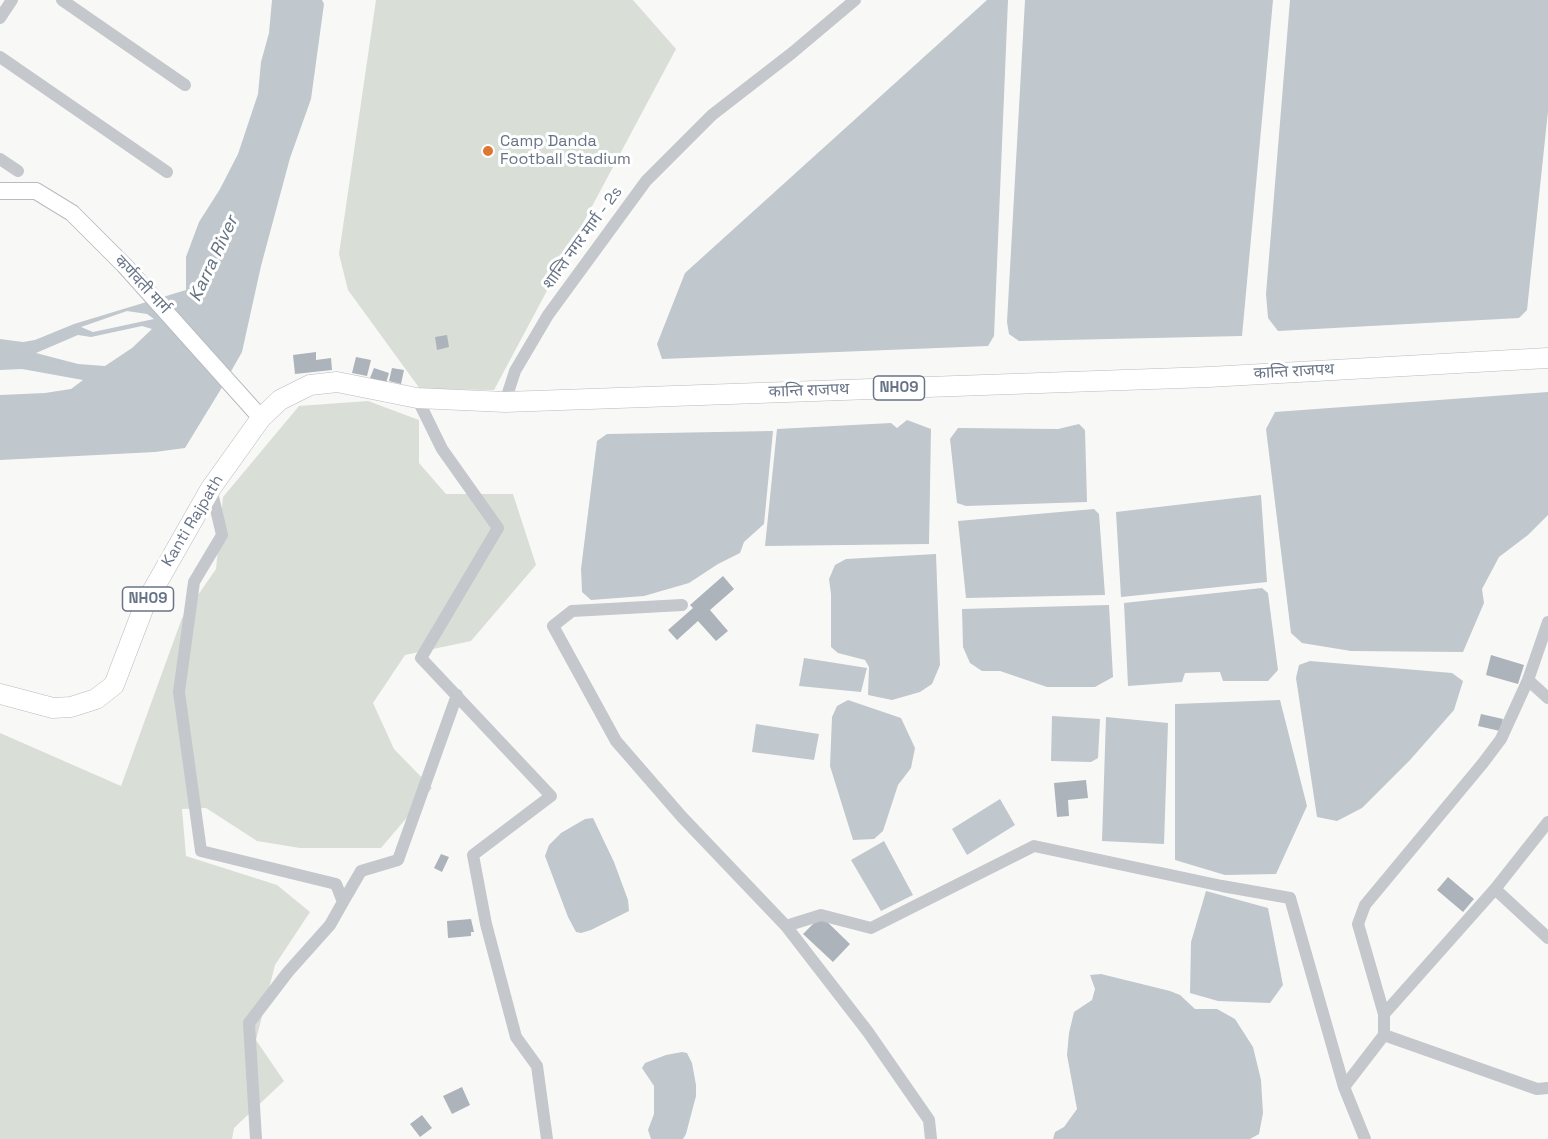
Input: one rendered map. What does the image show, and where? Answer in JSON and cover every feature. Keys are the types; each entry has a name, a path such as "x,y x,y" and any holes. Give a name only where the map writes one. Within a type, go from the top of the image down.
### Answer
{"main road":[{"name":"कर्णवती मार्ग","path":"0,191 36,191 72,213 124,265 261,418"},
{"name":"कान्ति राजपथ","path":"261,418 280,400 310,385 337,382 417,398 505,402 1209,377 1548,357"},
{"name":"Kanti Rajpath","path":"0,694 53,708 71,707 96,699 114,685 145,604 211,488 261,418"}],"street":[{"path":"0,18 12,0"},
{"path":"62,0 185,85"},
{"name":"शान्ति नगर मार्ग - 2s","path":"505,402 515,371 548,315 646,181 712,115 792,53 855,0"},
{"path":"0,57 167,172"},
{"path":"0,159 18,171"},
{"path":"417,398 442,448 498,528 421,658 551,795 473,855 486,924 516,1037 537,1066 547,1139"},
{"path":"211,488 222,535 194,582 179,692 201,851 336,884 344,902"},
{"path":"682,605 572,611 553,626 616,741 682,817 786,926 868,1032 929,1120 931,1139"},
{"path":"1344,1087 1384,1035 1384,1014 1358,924 1365,905 1484,763 1501,739 1527,680 1548,621"},
{"path":"1527,680 1548,698"},
{"path":"256,1139 249,1023 288,972 330,925 361,871 398,860 457,695"},
{"path":"1384,1014 1495,889 1548,822"},
{"path":"786,926 821,915 871,928 1034,846 1290,898 1344,1087 1365,1139"},
{"path":"1495,889 1548,938"},
{"path":"1384,1035 1538,1089 1548,1088"}],"shaded area":[{"name":"Camp Danda Football Stadium","path":"376,0 633,0 676,49 494,390 420,389 348,290 339,254"},
{"path":"368,401 419,420 419,463 446,494 513,494 536,565 471,641 405,655 373,703 394,749 432,788 381,848 300,848 257,841 206,808 182,809 186,856 277,885 310,912 275,965 256,1040 284,1081 234,1128 232,1139 0,1139 0,733 121,786 182,618 216,569 223,497 299,406"}],"water":[{"name":"Karra River","path":"272,0 322,0 324,4 311,99 290,158 261,266 242,352 185,448 155,452 0,460 0,395 71,389 83,380 22,369 0,370 0,339 23,342 35,340 74,324 186,290 186,257 199,222 238,154 258,94 261,62 269,33","holes":["127,311 147,314 154,319 93,332 81,327","142,326 152,329 132,348 105,366 78,364 36,353 78,335 91,337"]},
{"path":"987,0 1008,0 994,336 988,346 662,359 657,344 685,273"},
{"path":"1025,0 1273,0 1242,336 1019,341 1009,334 1007,322"},
{"path":"1290,0 1548,0 1548,111 1527,310 1519,318 1278,331 1268,318 1266,294"},
{"path":"1548,392 1548,515 1528,535 1499,557 1482,589 1484,603 1463,652 1351,651 1302,643 1291,633 1266,429 1275,412"},
{"path":"907,420 931,429 929,544 765,546 777,429 891,423 897,428"},
{"path":"1079,424 1085,430 1087,502 966,506 957,503 950,439 958,428 1058,429"},
{"path":"773,431 764,524 744,542 740,553 689,583 644,596 591,600 582,592 581,569 597,441 607,434"},
{"path":"1261,495 1267,582 1121,597 1116,512"},
{"path":"1094,509 1099,514 1105,595 966,598 958,521"},
{"path":"936,554 940,665 932,684 920,692 892,700 868,695 869,667 865,660 838,653 831,647 829,579 835,565 846,559"},
{"path":"1262,588 1268,593 1278,670 1268,681 1223,681 1220,672 1185,673 1182,682 1128,686 1124,603"},
{"path":"1109,605 1113,677 1095,687 1047,687 1000,671 982,671 970,663 963,647 962,609"},
{"path":"804,658 867,668 861,692 799,686"},
{"path":"1310,661 1452,673 1463,681 1454,710 1410,760 1362,808 1337,821 1317,817 1296,678 1299,665"},
{"path":"848,700 901,718 915,748 911,768 898,785 883,831 874,839 853,840 830,766 832,717 837,706"},
{"path":"1280,700 1307,806 1276,874 1225,875 1175,860 1175,704"},
{"path":"1052,716 1100,719 1098,758 1091,762 1051,761"},
{"path":"1106,717 1168,723 1164,844 1102,841"},
{"path":"756,724 819,734 814,760 752,752"},
{"path":"1000,799 1015,825 967,855 952,829"},
{"path":"593,818 614,862 628,900 629,911 581,933 576,932 568,917 545,856 549,845 561,833 585,819"},
{"path":"884,841 913,895 881,911 851,860"},
{"path":"1206,891 1268,908 1283,985 1270,1003 1218,1001 1190,993 1191,942"},
{"path":"1101,974 1170,991 1180,995 1195,1009 1217,1009 1235,1019 1253,1047 1261,1080 1263,1113 1259,1134 1250,1139 1053,1139 1055,1132 1064,1127 1077,1109 1067,1055 1074,1012 1092,1000 1095,989 1090,975"},
{"path":"682,1052 687,1053 692,1063 696,1085 696,1096 686,1134 683,1139 651,1139 648,1130 654,1114 654,1086 642,1068 645,1063"}],"building":[{"path":"447,335 449,347 437,350 435,337"},
{"path":"316,352 316,360 331,358 332,370 295,374 293,355"},
{"path":"356,357 371,360 367,376 352,373"},
{"path":"374,368 389,373 386,383 370,378"},
{"path":"392,368 404,370 401,384 389,381"},
{"path":"723,576 734,589 710,610 728,631 716,641 698,621 677,640 668,630 693,608 690,605"},
{"path":"1491,655 1524,665 1518,684 1486,675"},
{"path":"1481,714 1503,719 1500,731 1478,726"},
{"path":"1086,780 1088,798 1068,800 1069,816 1057,817 1054,783"},
{"path":"441,854 449,857 442,872 434,868"},
{"path":"1448,877 1474,899 1463,912 1437,890"},
{"path":"821,916 850,944 833,962 803,934"},
{"path":"471,919 474,932 471,932 471,936 448,938 447,921"},
{"path":"462,1087 470,1105 452,1114 443,1096"},
{"path":"422,1115 432,1128 420,1137 410,1124"}],"place":[{"name":"Camp Danda Football Stadium","path":"488,151"}]}
